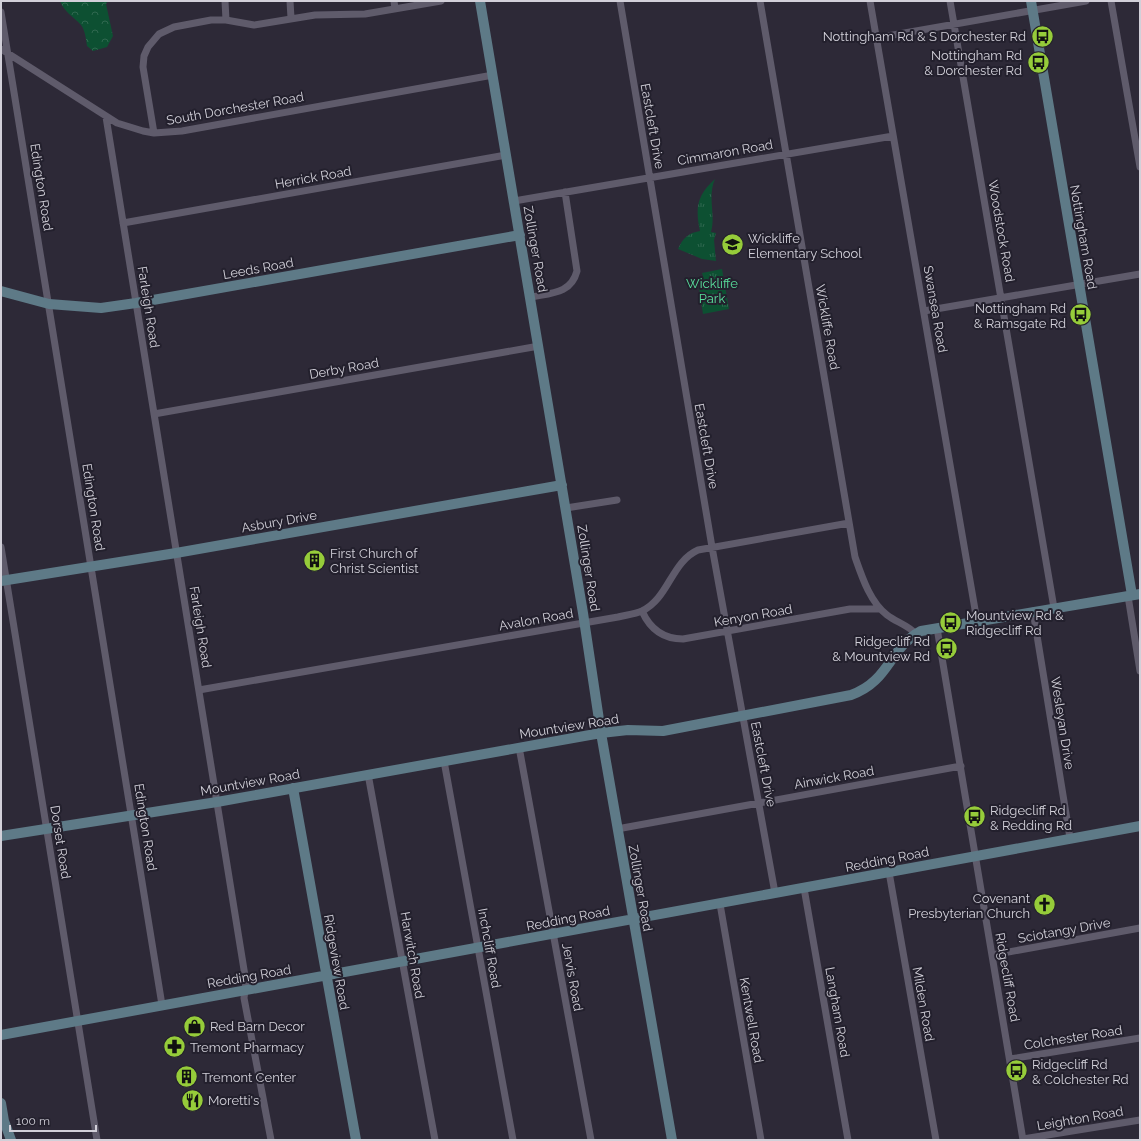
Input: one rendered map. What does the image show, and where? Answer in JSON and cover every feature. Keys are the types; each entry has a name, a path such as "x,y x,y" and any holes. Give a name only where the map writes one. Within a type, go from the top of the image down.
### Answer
{"street":[{"path":"226,1 226,20"},
{"path":"290,1 292,18"},
{"path":"394,1 395,9"},
{"path":"154,133 143,67 144,56 148,47 159,34 174,27 211,20 226,20 254,25 315,15 365,14 441,1"},
{"name":"Zollinger Road","path":"480,1 566,508 617,829 672,1140"},
{"name":"Eastcleft Drive","path":"620,1 712,547 775,893"},
{"name":"Wickliffe Road","path":"760,1 849,523 859,568 871,595 880,609 916,634"},
{"name":"Swansea Road","path":"870,1 977,621"},
{"name":"Woodstock Road","path":"950,1 1054,608"},
{"path":"876,38 954,24 1031,6 1086,1"},
{"path":"1112,1 1140,167"},
{"name":"Nottingham Road","path":"1031,6 1133,595"},
{"name":"Edington Road","path":"1,12 162,1005"},
{"name":"South Dorchester Road","path":"1,49 106,117 117,123 154,133 182,131 493,75"},
{"name":"Farleigh Road","path":"106,117 246,982 245,1003 271,1140"},
{"name":"Cimmaron Road","path":"514,201 894,136"},
{"name":"Herrick Road","path":"123,223 506,155"},
{"path":"531,297 569,287 575,280 577,271 565,192"},
{"name":"Leeds Road","path":"1,291 49,304 101,308 520,235"},
{"path":"924,311 1140,274"},
{"name":"Derby Road","path":"154,414 539,346"},
{"name":"Asbury Drive","path":"4,581 176,553 562,484"},
{"path":"566,508 617,500"},
{"name":"Avalon Road","path":"199,690 642,611 662,594 686,556 698,550 849,523"},
{"name":"Dorset Road","path":"1,547 4,581 47,829 97,1140"},
{"path":"1133,595 1140,670"},
{"name":"Mountview Road","path":"1,836 216,802 601,733 628,730 663,731 858,693 879,678 898,650 916,634 937,628 1133,595"},
{"name":"Kenyon Road","path":"642,611 651,627 667,638 683,640 850,609 880,609"},
{"name":"Wesleyan Drive","path":"1033,611 1070,838"},
{"name":"Ridgecliff Road","path":"937,628 1023,1140"},
{"name":"Jervis Road","path":"519,747 591,1140"},
{"name":"Inchcliff Road","path":"444,761 513,1140"},
{"name":"Ainwick Road","path":"617,829 961,766"},
{"name":"Harwitch Road","path":"368,774 435,1140"},
{"name":"Ridgeview Road","path":"293,788 356,1140"},
{"name":"Redding Road","path":"1,1035 1140,826"},
{"name":"Milden Road","path":"889,872 936,1140"},
{"name":"Langham Road","path":"804,888 848,1140"},
{"name":"Kentwell Road","path":"720,904 761,1140"},
{"name":"Sciotangy Drive","path":"992,955 1140,928"},
{"name":"Colchester Road","path":"1010,1059 1140,1038"},
{"path":"1,1103 9,1138"},
{"name":"Leighton Road","path":"1023,1140 1140,1120"}],"green space":[{"path":"60,1 108,1 106,4 113,36 107,47 93,51 87,46 82,27"},
{"path":"715,179 712,192 713,219 711,232 716,233 714,240 716,261 702,259 678,249 686,237 692,233 700,231 698,223 699,202 704,191"},
{"name":"Wickliffe Park","path":"722,269 729,309 703,314 698,282 703,276 702,273"}],"place":[{"name":"Nottingham Rd & S Dorchester Rd","path":"1042,36"},
{"name":"Nottingham Rd & Dorchester Rd","path":"1038,62"},
{"name":"Wickliffe Elementary School","path":"733,245"},
{"name":"Nottingham Rd & Ramsgate Rd","path":"1081,315"},
{"name":"First Church of Christ Scientist","path":"314,560"},
{"name":"Mountview Rd & Ridgecliff Rd","path":"950,622"},
{"name":"Ridgecliff Rd & Mountview Rd","path":"946,648"},
{"name":"Ridgecliff Rd & Redding Rd","path":"974,817"},
{"name":"Covenant Presbyterian Church","path":"1045,905"},
{"name":"Red Barn Decor","path":"194,1026"},
{"name":"Tremont Pharmacy","path":"174,1047"},
{"name":"Ridgecliff Rd & Colchester Rd","path":"1016,1071"},
{"name":"Tremont Center","path":"186,1077"},
{"name":"Moretti's","path":"192,1100"}]}
